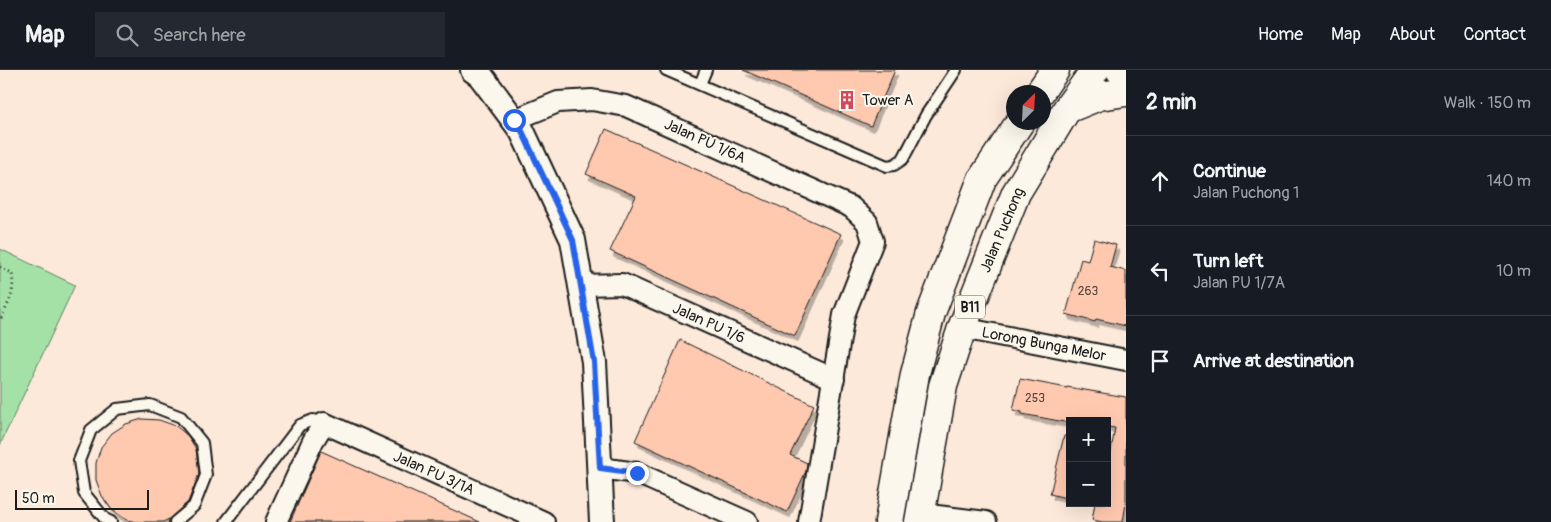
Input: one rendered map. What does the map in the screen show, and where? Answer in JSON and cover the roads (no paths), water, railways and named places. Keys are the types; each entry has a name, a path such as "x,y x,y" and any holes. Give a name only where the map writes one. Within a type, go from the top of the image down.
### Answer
{"main road":[{"path":"1045,85 1055,70"},
{"name":"Jalan Puchong","path":"920,518 944,386 962,328 1016,193 1067,109 1095,70"},
{"path":"1120,70 1126,74"},
{"path":"1067,109 1099,96 1126,92"},
{"name":"B11","path":"889,522 915,374 931,313 982,179 1015,130"}],"street":[{"path":"473,70 480,75 522,131 573,240 594,362 602,522"},
{"name":"Jalan PU 1/6A","path":"514,120 558,102 592,100 626,106 851,207 868,222 873,241 844,315 834,379"},
{"name":"Jalan PU 1/6","path":"581,285 622,284 834,379"},
{"name":"Lorong Bunga Melor","path":"962,328 1126,360"},
{"path":"809,522 834,379"},
{"path":"276,522 313,440 324,423"},
{"name":"Jalan PU 3/1A","path":"324,423 544,522"},
{"path":"600,468 637,473 747,522"},
{"path":"920,518 986,522"}],"lane":[{"path":"666,70 887,166 894,165 903,159 926,115 956,70"},
{"path":"700,84 706,70"},
{"path":"105,521 84,494 79,461 91,430 117,409 150,405 181,417 202,443 206,476 194,506 174,522"},
{"path":"226,522 300,425 313,420 324,423"}],"place":[{"name":"Tower A","path":"847,100"}]}
